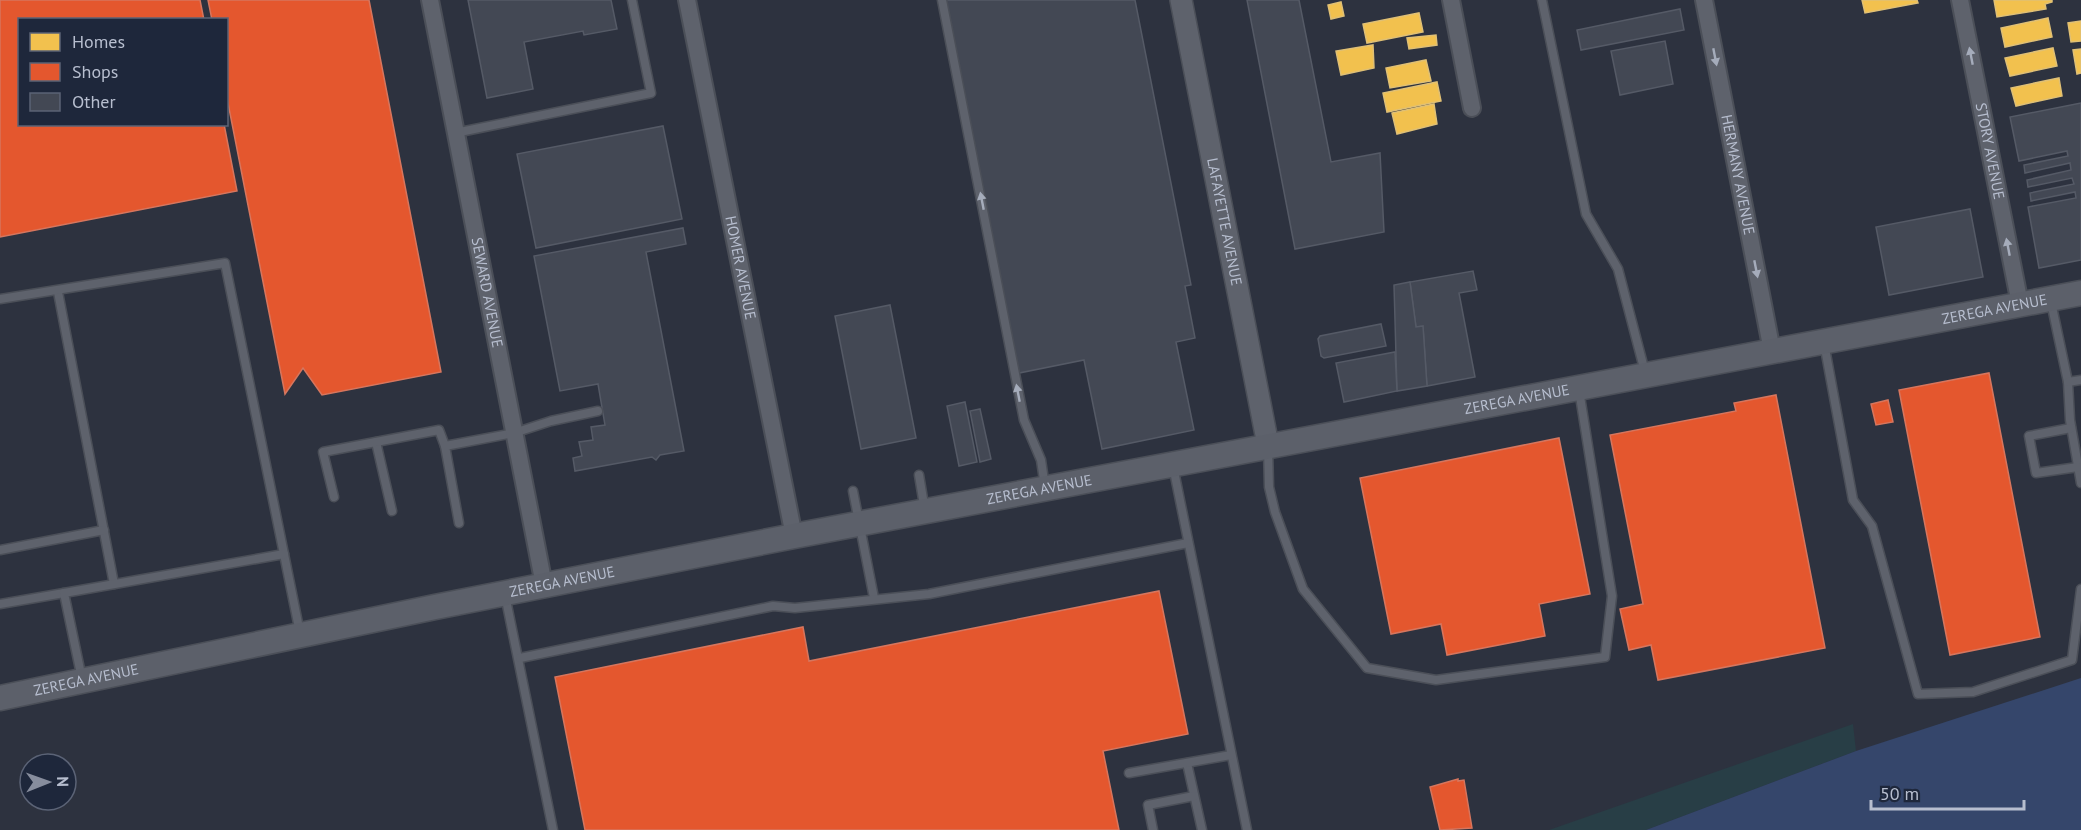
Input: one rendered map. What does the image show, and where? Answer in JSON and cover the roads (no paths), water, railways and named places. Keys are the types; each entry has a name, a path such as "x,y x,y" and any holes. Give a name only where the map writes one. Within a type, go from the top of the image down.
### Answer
{"main road":[{"name":"ZEREGA AVENUE","path":"0,698 544,585 794,536 2081,292"}],"street":[{"name":"SEWARD AVENUE","path":"430,0 544,585"},
{"name":"HOMER AVENUE","path":"687,0 794,536"},
{"name":"LAFAYETTE AVENUE","path":"1181,0 1268,445"},
{"path":"1451,0 1472,108"},
{"name":"HERMANY AVENUE","path":"1704,0 1772,351"},
{"name":"STORY AVENUE","path":"1960,0 2020,304"}],"lane":[{"path":"455,133 651,93 632,0"},
{"path":"942,0 1024,420 1036,448 1045,488"},
{"path":"1542,0 1586,214 1618,269 1645,375"},
{"path":"0,299 58,292 225,262 300,636"},
{"path":"58,292 114,584"},
{"path":"2051,298 2068,382 2071,428 2078,452 2081,483"},
{"path":"1823,341 1853,500 1872,526 1918,694 1972,692 2072,660 2081,589"},
{"path":"2068,382 2081,380"},
{"path":"1268,445 1269,487 1275,512 1303,589 1367,668 1436,680 1605,657 1612,596 1579,388"},
{"path":"445,446 514,433 551,421 598,411"},
{"path":"2071,428 2030,436 2036,473 2078,467"},
{"path":"334,496 323,452 439,430 445,446 459,523"},
{"path":"376,442 392,511"},
{"path":"1172,463 1247,830"},
{"path":"919,475 926,511"},
{"path":"853,491 874,598"},
{"path":"0,550 104,530"},
{"path":"520,658 773,606 795,608 929,594 1188,543"},
{"path":"0,604 284,554"},
{"path":"505,593 553,830"},
{"path":"64,594 82,681"},
{"path":"1129,773 1232,754"},
{"path":"1186,763 1202,830"},
{"path":"1153,830 1148,805 1194,796"}],"water":[{"path":"2081,678 2081,830 1646,830 1856,751"}]}
